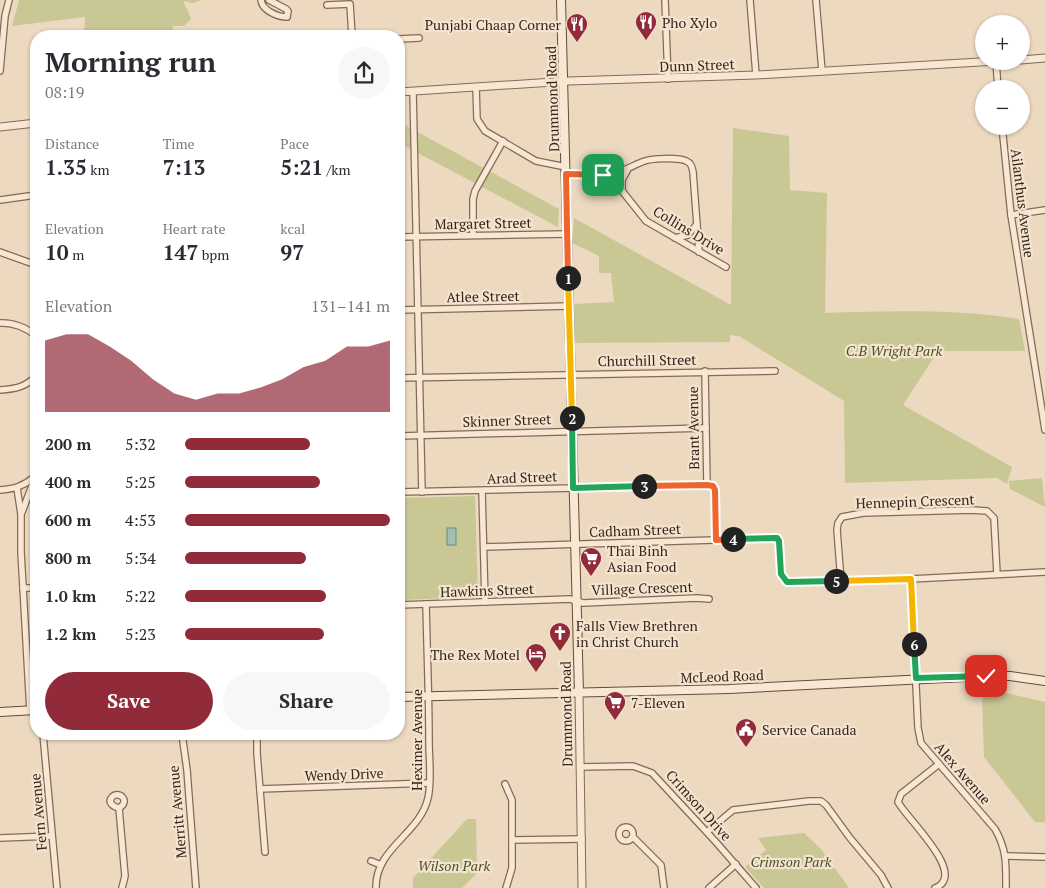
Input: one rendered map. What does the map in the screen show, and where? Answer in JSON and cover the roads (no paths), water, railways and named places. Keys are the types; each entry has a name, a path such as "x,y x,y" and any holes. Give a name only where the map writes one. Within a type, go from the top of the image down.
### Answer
{"main road":[{"name":"Drummond Road","path":"561,0 579,693"},
{"name":"McLeod Road","path":"405,697 729,689 916,678 1010,676 1045,681"},
{"path":"0,712 30,711"}],"street":[{"path":"0,71 4,16 9,0"},
{"path":"261,0 261,4 266,9 280,17 287,17 288,11 270,0"},
{"path":"665,0 668,79"},
{"path":"750,0 756,75"},
{"path":"816,0 822,71"},
{"path":"327,4 350,4 352,30"},
{"path":"405,39 420,38"},
{"path":"1030,59 1045,58"},
{"name":"Dunn Street","path":"405,92 564,82 756,75 975,62"},
{"path":"476,87 477,119 485,132 536,161 566,171 603,175 627,170 642,161 687,160 693,172 698,252"},
{"path":"413,92 422,492"},
{"path":"0,127 30,124"},
{"name":"Ailanthus Avenue","path":"1003,135 1011,214 1045,430"},
{"path":"473,235 473,199 475,191 503,142"},
{"path":"622,191 622,180 627,170"},
{"name":"Collins Drive","path":"603,175 615,182 646,222 726,267"},
{"path":"0,200 30,196"},
{"path":"1011,214 1045,210"},
{"path":"674,238 688,235 697,224"},
{"name":"Margaret Street","path":"405,237 568,234"},
{"path":"0,252 30,263"},
{"name":"Atlee Street","path":"405,310 569,306"},
{"path":"0,323 22,327 30,331"},
{"name":"Churchill Street","path":"405,378 775,370"},
{"name":"Brant Avenue","path":"705,371 707,485 713,486 715,490 716,540"},
{"path":"0,390 17,389 30,382"},
{"name":"Skinner Street","path":"405,436 706,428"},
{"path":"0,490 16,488 30,480"},
{"name":"Arad Street","path":"405,492 707,485"},
{"path":"16,488 21,514 23,588 30,674"},
{"path":"482,490 486,602"},
{"path":"21,514 30,491"},
{"name":"Hennepin Crescent","path":"841,581 838,523 844,516 863,513 987,511 994,518 998,574"},
{"name":"Cadham Street","path":"484,547 777,538 780,546 781,574 787,582 841,581"},
{"path":"841,581 1045,572"},
{"name":"Alex Avenue","path":"911,579 918,728 921,743 995,829 1006,856 1006,888"},
{"path":"23,588 30,588"},
{"name":"Village Crescent","path":"576,600 583,603 709,598"},
{"name":"Hawkins Street","path":"405,605 576,600"},
{"name":"Heximer Avenue","path":"376,888 376,880 387,854 419,819 428,798 426,604"},
{"name":"Drummond Road","path":"579,693 582,888"},
{"name":"Fern Avenue","path":"44,740 57,888"},
{"name":"Merritt Avenue","path":"183,740 197,863 196,888"},
{"path":"257,740 265,852"},
{"path":"935,888 941,886 945,880 945,869 938,853 902,810 898,802 901,794 940,764"},
{"name":"Crimson Drive","path":"580,767 633,766 652,773 756,888"},
{"name":"Wendy Drive","path":"260,789 429,783"},
{"path":"505,784 512,800 512,868 506,888"},
{"path":"706,832 733,810 821,801 881,875 888,888"},
{"path":"119,808 125,876 122,888"},
{"path":"0,838 52,836"},
{"path":"633,837 661,865 664,888"},
{"path":"512,840 582,838"},
{"path":"1006,856 1045,857"},
{"path":"371,861 381,865"},
{"path":"709,888 736,864"}],"place":[{"name":"Pho Xylo","path":"646,41"},
{"name":"Punjabi Chaap Corner","path":"577,43"},
{"name":"Thai Binh Asian Food","path":"591,577"},
{"name":"Falls View Brethren in Christ Church","path":"560,652"},
{"name":"The Rex Motel","path":"536,673"},
{"name":"7-Eleven","path":"615,721"},
{"name":"Service Canada","path":"746,748"}],"park label":[{"name":"C.B Wright Park","path":"894,350"},
{"name":"Crimson Park","path":"791,861"},
{"name":"Wilson Park","path":"454,865"}]}
